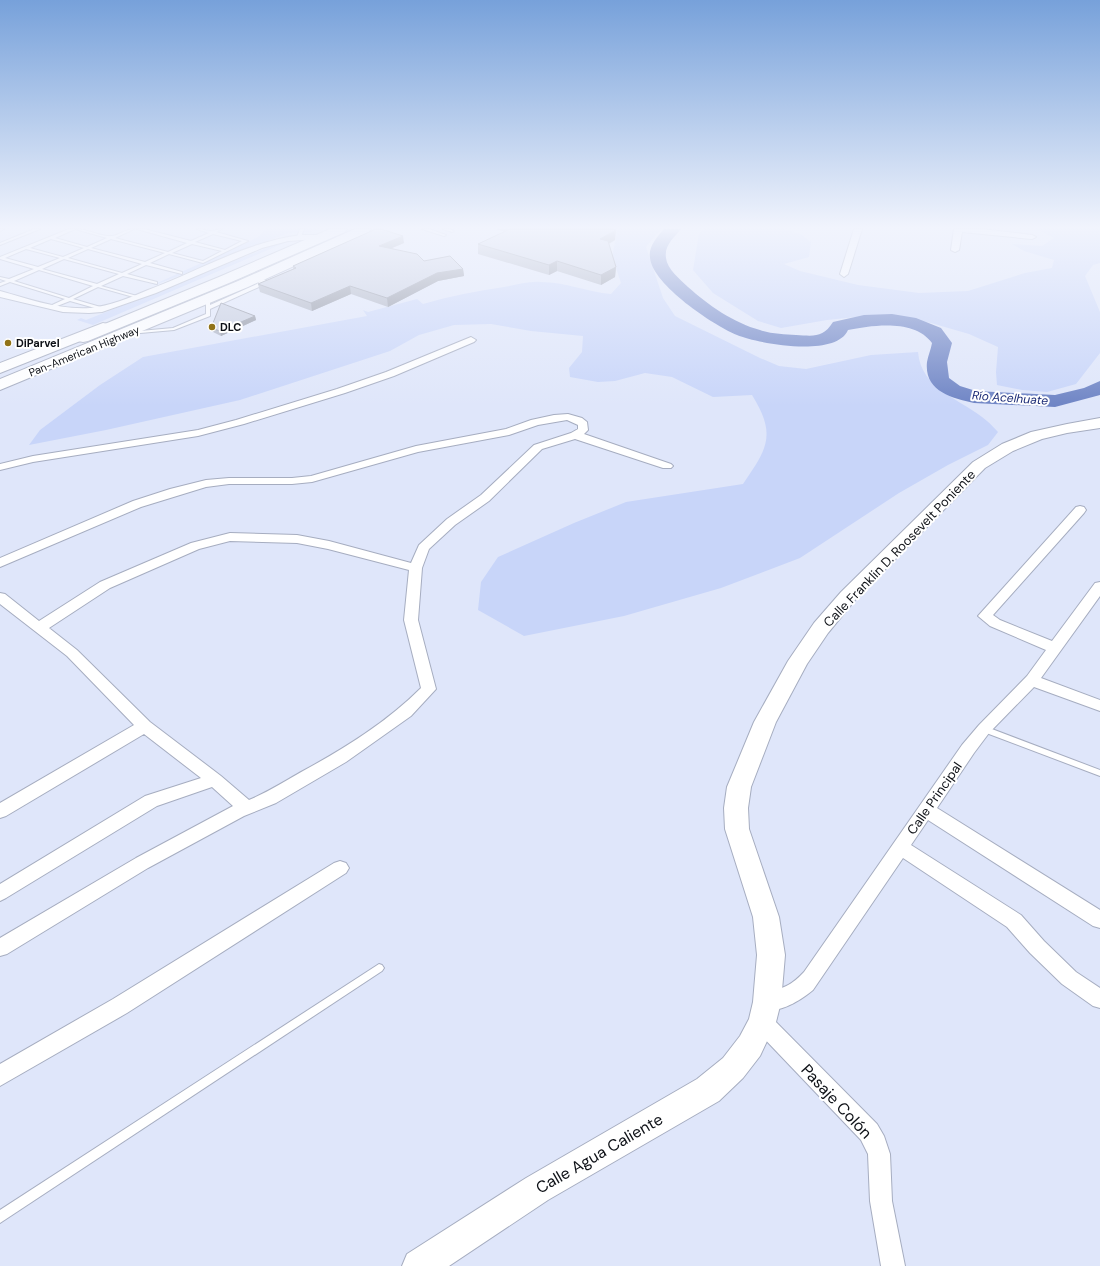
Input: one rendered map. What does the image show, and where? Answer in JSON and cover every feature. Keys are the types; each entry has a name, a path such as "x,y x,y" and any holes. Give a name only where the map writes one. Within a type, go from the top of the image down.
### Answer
{"main road":[{"name":"Pan-American Highway","path":"0,368 199,288"},
{"path":"0,382 135,321 222,288"},
{"name":"Pan-American Highway","path":"0,385 125,334 208,303 238,288"},
{"path":"0,371 86,342"},
{"name":"Calle Franklin D. Roosevelt Poniente","path":"764,1012 770,963 768,928 759,891 737,829 736,808 739,787 754,748 765,722 798,661 821,628 848,596 979,465 1000,451 1031,437 1065,428 1100,423"},
{"name":"Calle Agua Caliente","path":"419,1266 537,1189 708,1090 733,1068 750,1046 764,1012"}],"street":[{"path":"0,294 75,312 102,309 159,288"},
{"path":"0,467 33,459 198,433 240,422 341,391 390,374 471,340"},
{"path":"0,563 137,504 174,492 206,484 229,481 312,479 416,449 509,432 536,422 554,418 568,417 578,420 583,424 583,430 575,435 538,447 485,498 451,522 423,548 416,568 411,620 429,689 406,712 340,758 270,798 247,808 142,863 67,906 0,948"},
{"path":"575,435 667,466"},
{"path":"1055,648 995,623 985,616 1080,510"},
{"path":"38,628 105,585 195,546 230,537 297,539 329,545 416,568"},
{"name":"Calle Principal","path":"764,1012 800,990 811,978 900,847 984,729 1032,680 1100,586"},
{"path":"0,597 72,653 145,726 215,780 247,808"},
{"path":"1032,680 1100,706"},
{"path":"0,811 145,726"},
{"path":"0,893 151,802 215,780"},
{"path":"926,810 1100,920"},
{"path":"900,847 1014,921 1037,947 1069,978 1100,999"},
{"path":"0,1076 120,1006 340,868"},
{"name":"Pasaje Colón","path":"764,1012 869,1132 876,1144 879,1154 881,1201 893,1266"}],"lane":[{"path":"33,288 102,309"},
{"path":"52,307 93,288"},
{"path":"104,288 135,297"},
{"path":"208,303 251,288"},
{"path":"243,292 251,295"},
{"path":"984,729 1100,773"},
{"path":"0,1217 379,968"}],"shaded area":[{"path":"166,288 179,288 93,325 77,320 81,318 86,320"},
{"path":"498,288 579,288 611,294 616,288 660,288 663,298 675,316 779,366 806,369 871,355 918,352 921,365 927,376 935,385 977,413 998,432 988,445 948,465 899,493 800,558 721,588 624,616 524,636 478,610 481,582 498,557 574,523 626,502 743,484 758,461 766,441 765,421 752,395 713,397 672,377 645,373 615,381 598,382 570,377 569,368 582,352 583,336 531,331 491,324 454,325 419,335 390,351 240,400 106,430 29,445 40,430 100,385 143,357 367,316 363,310 368,312 417,299 423,304 464,294"},
{"path":"709,288 881,288 919,293 968,291 977,288 1090,288 1100,312 1100,353 1076,384 1047,392 1022,390 997,385 996,372 998,347 969,334 931,323 896,317 866,316 827,320 781,328 758,321 713,293"}],"building":[{"path":"269,288 345,288 311,303"},
{"path":"356,288 407,288 387,298"},
{"path":"221,303 255,316 220,331 211,328"}],"waterway":[{"name":"Río Acelhuate","path":"678,288 715,316 743,331 769,338 800,341 818,340 828,338 838,332 840,326 864,321 892,320 916,324 934,332 942,343 937,362 939,380 953,390 974,397 1055,401 1091,392 1100,387"}],"place":[{"name":"DLC","path":"212,327"},
{"name":"DiParvel","path":"8,343"}]}
